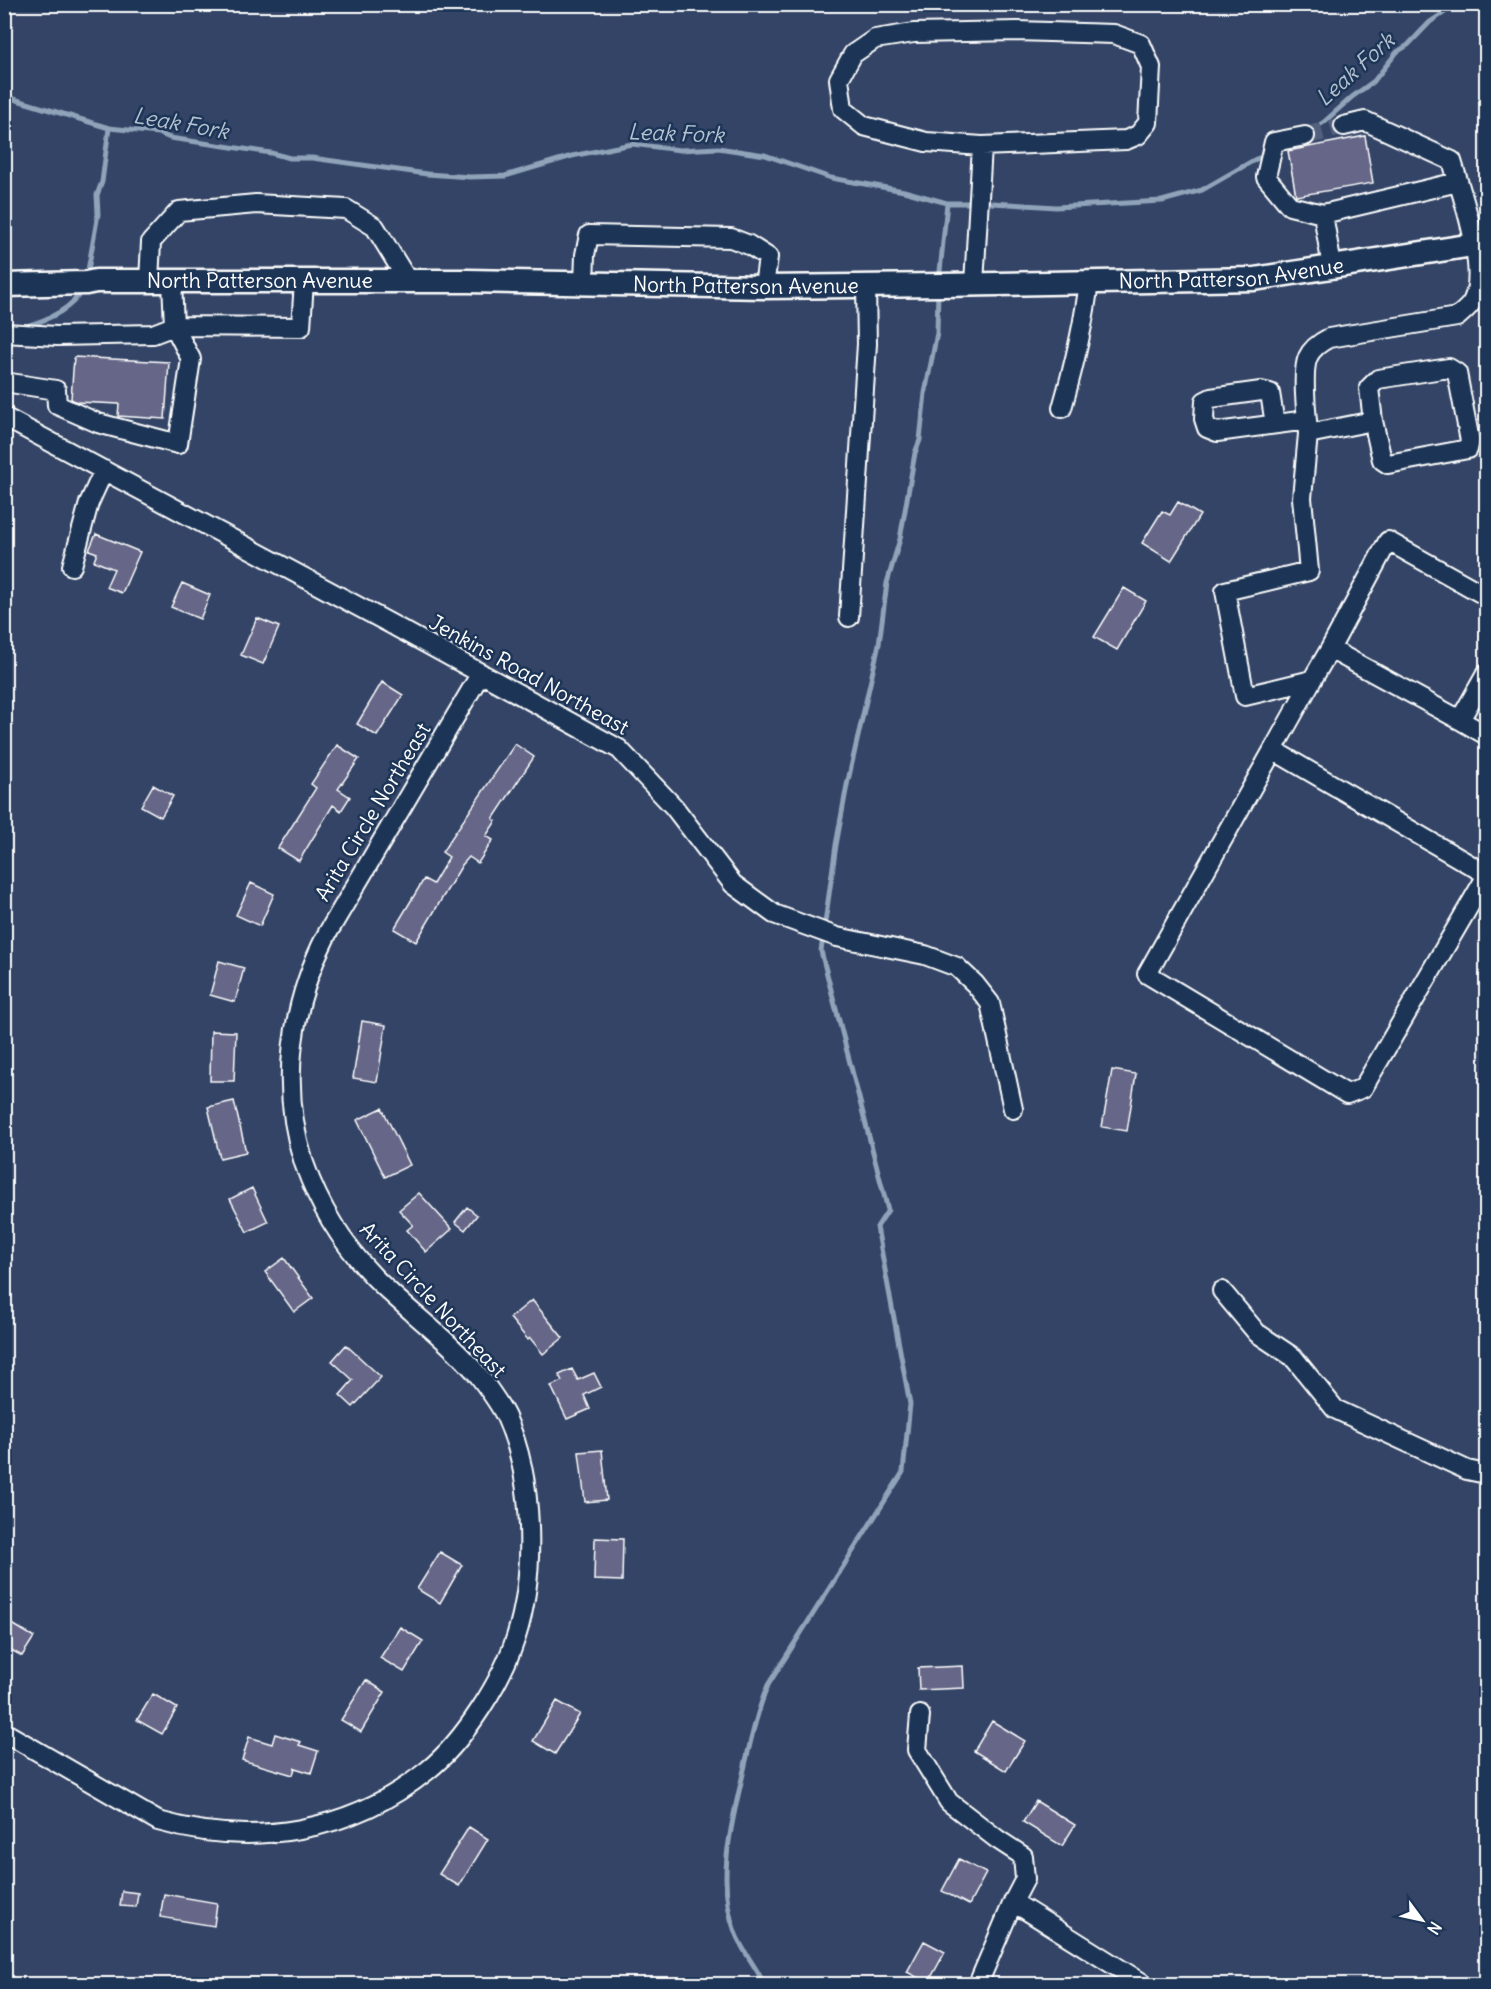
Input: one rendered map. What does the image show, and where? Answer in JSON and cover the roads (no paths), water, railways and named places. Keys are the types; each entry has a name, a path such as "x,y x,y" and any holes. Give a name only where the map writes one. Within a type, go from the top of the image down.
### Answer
{"main road":[{"name":"North Patterson Avenue","path":"4,285 160,281 408,281 866,286 1254,279 1481,244"}],"street":[{"path":"1017,31 1114,34 1141,44 1151,67 1148,123 1138,135 1126,140 982,146 926,142 864,126 843,108 839,79 853,54 875,39 914,33 1017,31"},
{"path":"1312,680 1245,696 1225,591 1309,571 1302,498 1307,427 1308,356 1319,343 1329,338 1457,317 1468,308 1474,299 1481,244 1452,161 1365,121 1344,126"},
{"path":"1305,136 1274,142 1266,177 1290,206 1323,214 1458,182"},
{"path":"974,284 982,146"},
{"path":"4,382 56,390 57,405 98,423 178,444 190,360 174,326 151,242 179,211 256,204 346,209 375,228 408,281"},
{"path":"1323,214 1332,267"},
{"path":"584,283 585,255 589,235 731,238 768,257 764,286"},
{"path":"4,333 57,336 153,334 174,326 301,327 304,281"},
{"path":"1062,408 1085,317 1089,281"},
{"path":"849,617 867,344 866,286"},
{"path":"1449,368 1457,373 1470,441 1468,449 1388,464 1382,460 1373,421 1369,388 1378,379 1449,368"},
{"name":"Jenkins Road Northeast","path":"4,417 619,749 674,807 733,884 774,914 837,937 915,953 957,967 990,1003 1013,1109"},
{"path":"1275,424 1307,427 1373,421"},
{"path":"72,566 89,503 104,470"},
{"path":"1273,750 1486,875 1363,1088 1347,1094 1147,974 1312,680 1330,650 1388,541 1486,596"},
{"path":"1330,650 1486,735"},
{"name":"Arita Circle Northeast","path":"4,1732 158,1821 219,1833 250,1835 280,1833 318,1825 363,1810 410,1784 434,1765 465,1730 487,1698 506,1664 517,1635 523,1605 528,1566 529,1527 520,1461 506,1416 479,1377 442,1338 375,1277 327,1216 313,1188 303,1159 293,1114 291,1075 292,1036 298,1006 313,962 327,934 481,673"},
{"path":"1460,720 1486,674"},
{"path":"1222,1291 1257,1333 1293,1357 1335,1409 1467,1470 1486,1474"},
{"path":"920,1715 917,1750 949,1802 1023,1856 1025,1879 978,1984"},
{"path":"1013,1902 1144,1984"}],"waterway":[{"name":"Leak Fork","path":"1307,133 1374,81 1397,52 1408,45 1430,22 1457,4"},
{"name":"Leak Fork","path":"4,96 109,128 158,133 170,138 271,153 290,158 312,158 427,174 470,177 505,176 572,156 632,144 680,150 718,148 765,155 831,178 904,191 947,203 1056,207 1162,201 1202,190 1267,155"},
{"path":"87,276 98,214 97,195 102,182 109,128"},
{"path":"939,281 947,203"},
{"path":"23,327 57,314 82,290"},
{"path":"764,1984 735,1932 729,1912 726,1873 730,1833 754,1729 768,1685 903,1472 910,1404 877,1227 888,1210 821,951 847,785 879,644 887,583 900,539 915,453 920,440 925,393 937,333 938,290"}],"tunnel":[{"path":"1305,136 1344,126"}]}
